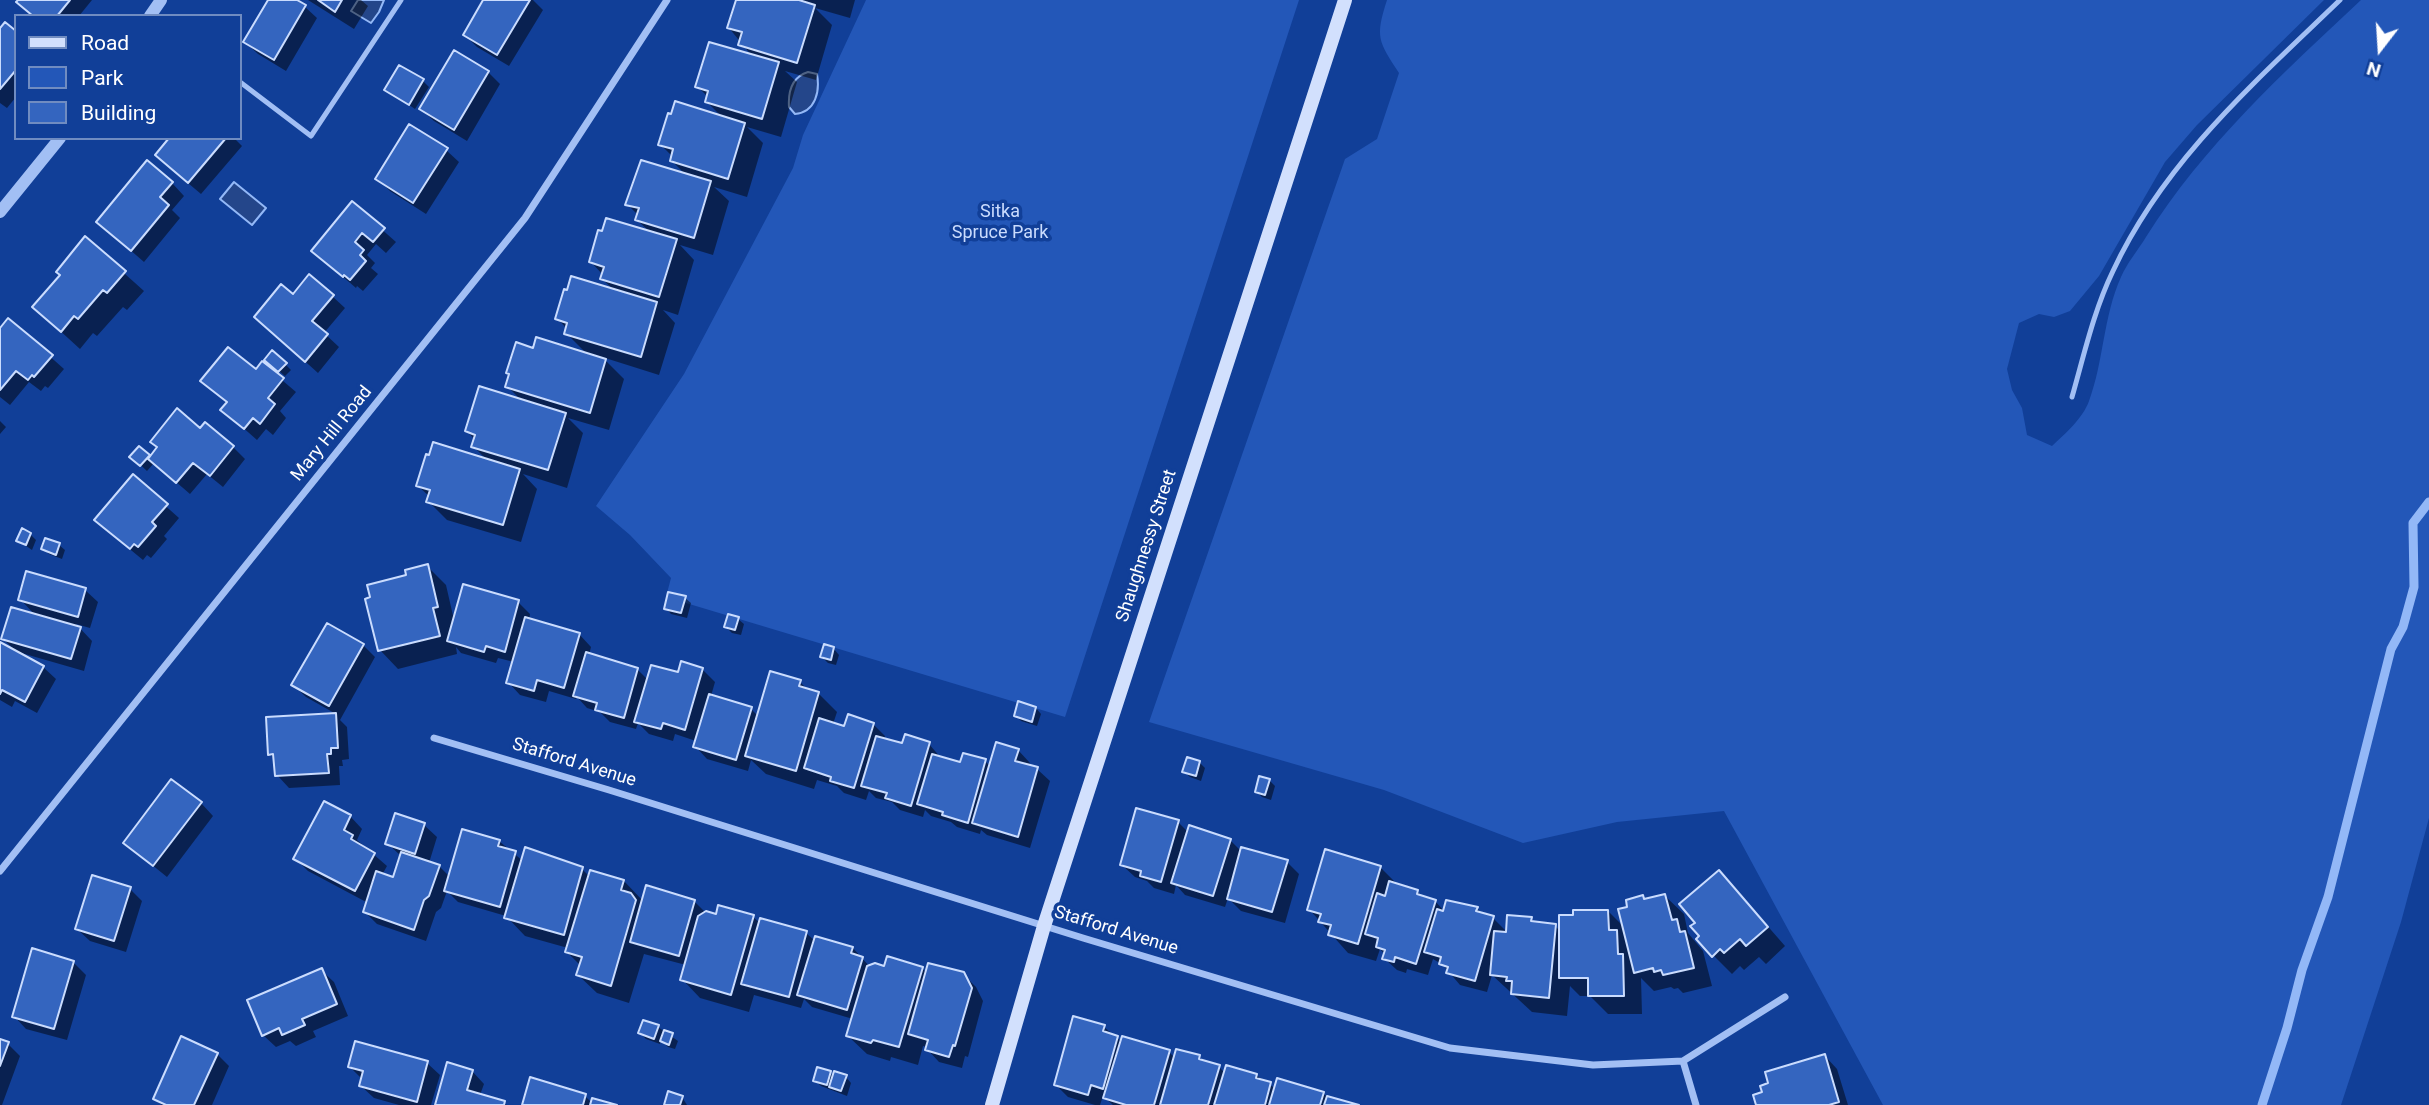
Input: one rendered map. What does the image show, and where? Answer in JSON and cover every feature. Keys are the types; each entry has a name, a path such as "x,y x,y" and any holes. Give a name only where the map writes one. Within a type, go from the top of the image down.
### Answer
{"main road":[{"name":"Shaughnessy Street","path":"992,1105 1044,926 1345,0"}],"street":[{"name":"Mary Hill Road","path":"0,872 525,218 667,0"},
{"path":"0,212 58,140"},
{"name":"Stafford Avenue","path":"434,738 1450,1048 1593,1065 1683,1061 1785,998"},
{"path":"1683,1061 1696,1105"}],"lane":[{"path":"242,84 311,136 401,0"},
{"path":"2072,397 2112,271 2162,188 2193,147 2242,92 2340,0"}],"green space":[{"name":"Sitka Spruce Park","path":"866,0 1299,0 1065,717 666,597 671,578 630,535 596,506 684,374 793,168 803,135"},
{"path":"1387,0 2324,0 2197,125 2165,162 2099,276 2070,311 2054,317 2039,314 2019,323 2007,369 2012,390 2022,408 2027,435 2052,446 2078,420 2089,401 2115,292 2123,272 2168,204 2219,141 2274,83 2361,0 2429,0 2429,818 2401,922 2341,1105 1883,1105 1724,811 1617,822 1523,843 1384,790 1149,722 1345,159 1377,139 1399,73 1381,38 1381,23"}],"shaded area":[{"path":"358,0 384,0 371,23 351,11"},
{"path":"808,72 817,74 817,94 808,109 795,114 789,107 790,91 798,77"},
{"path":"234,182 266,208 252,225 220,199"}],"building":[{"path":"70,0 59,14 31,14 16,2"},
{"path":"268,0 297,0 306,5 274,60 243,42"},
{"path":"318,0 342,0 335,12"},
{"path":"483,0 530,0 497,55 463,35"},
{"path":"736,0 799,0 815,5 797,63 738,45 742,32 727,28"},
{"path":"5,22 14,29 14,72 0,89 0,28"},
{"path":"709,42 779,62 762,119 705,102 708,91 695,87"},
{"path":"454,50 489,71 454,130 419,109"},
{"path":"399,65 424,79 409,105 384,90"},
{"path":"675,101 745,123 728,179 670,161 673,149 658,145 668,113 671,114"},
{"path":"409,124 448,148 413,203 375,179"},
{"path":"167,140 224,140 188,183 155,155"},
{"path":"147,160 173,182 160,197 169,205 131,251 96,222"},
{"path":"641,160 711,181 694,238 635,220 639,208 625,205"},
{"path":"352,201 385,228 373,242 362,233 355,242 364,250 360,255 366,261 350,280 311,251"},
{"path":"606,218 677,239 659,297 600,279 604,267 589,262 598,230 602,231"},
{"path":"85,236 126,271 107,293 103,290 78,319 74,316 61,332 32,307 60,275 56,272"},
{"path":"309,274 334,295 312,321 328,334 305,362 254,317 281,284 293,294"},
{"path":"571,276 657,302 641,357 564,334 567,323 555,319"},
{"path":"8,318 53,355 34,377 32,375 28,380 16,371 0,390 0,328"},
{"path":"536,337 606,359 590,413 505,387 509,374 506,373 516,342 533,348"},
{"path":"228,347 256,369 262,361 284,378 268,398 275,404 260,424 253,418 244,429 220,410 227,402 200,381"},
{"path":"272,350 287,363 278,372 264,360"},
{"path":"479,386 566,413 548,470 471,447 475,435 465,431"},
{"path":"177,408 200,428 205,422 234,446 210,476 193,463 176,483 148,459 157,447 150,442"},
{"path":"433,442 520,469 503,525 426,502 430,490 416,486 426,454 429,455"},
{"path":"139,446 150,455 140,466 129,457"},
{"path":"133,474 168,504 152,522 156,526 138,547 134,544 130,549 94,520"},
{"path":"22,528 31,533 26,545 16,541"},
{"path":"45,538 60,543 56,555 41,549"},
{"path":"428,564 438,607 433,608 440,636 378,651 365,599 370,597 367,585 406,575 405,570"},
{"path":"26,571 86,588 78,617 18,600"},
{"path":"463,584 519,600 505,652 486,646 484,652 447,641"},
{"path":"668,592 686,596 681,613 664,609"},
{"path":"11,607 81,627 71,659 1,639"},
{"path":"728,614 739,617 735,630 724,627"},
{"path":"525,617 580,633 564,688 537,680 534,691 506,683"},
{"path":"327,623 364,644 329,706 291,685"},
{"path":"0,642 44,666 25,702 2,690 0,694"},
{"path":"824,644 834,647 831,660 820,657"},
{"path":"586,652 638,668 624,718 595,710 597,703 573,696"},
{"path":"681,661 703,668 685,730 663,723 661,729 634,722 651,665 678,672"},
{"path":"770,671 801,680 799,686 819,692 796,771 745,756"},
{"path":"709,694 752,707 736,760 693,747"},
{"path":"1018,701 1036,707 1032,722 1014,716"},
{"path":"336,713 338,748 331,748 331,754 327,754 329,773 275,776 273,754 268,755 266,717"},
{"path":"848,714 874,723 854,788 830,781 831,777 804,768 819,718 844,726"},
{"path":"905,734 930,742 911,806 885,798 887,793 861,786 876,736 902,743"},
{"path":"996,742 1019,749 1015,761 1038,767 1018,837 972,823"},
{"path":"963,753 986,759 968,823 917,804 932,754 960,762"},
{"path":"1187,757 1200,761 1196,776 1182,772"},
{"path":"1259,776 1270,779 1265,795 1255,792"},
{"path":"171,779 202,802 153,866 123,843"},
{"path":"324,801 351,815 344,830 353,835 351,839 375,853 355,891 293,859"},
{"path":"1136,808 1179,820 1161,882 1140,876 1141,871 1120,865"},
{"path":"395,813 425,823 415,854 385,844"},
{"path":"1189,825 1231,839 1213,896 1171,883"},
{"path":"462,829 500,840 498,846 516,851 500,907 444,891"},
{"path":"525,847 583,867 564,935 504,918"},
{"path":"1241,847 1288,860 1272,912 1227,899"},
{"path":"1325,849 1381,866 1358,944 1328,935 1331,925 1318,922 1321,914 1307,910"},
{"path":"401,852 440,865 414,930 363,912 376,871 393,877"},
{"path":"590,870 624,880 621,890 631,893 636,900 611,986 576,975 582,957 565,952"},
{"path":"1719,870 1768,927 1746,946 1740,939 1724,953 1720,949 1712,957 1696,939 1699,936 1690,926 1695,923 1679,904"},
{"path":"92,875 131,887 114,941 75,929"},
{"path":"1389,881 1418,890 1417,894 1436,900 1416,964 1395,957 1394,962 1382,959 1385,950 1376,947 1378,938 1365,934 1377,893 1385,896"},
{"path":"646,885 695,900 679,956 630,942"},
{"path":"1665,894 1672,920 1677,919 1680,932 1685,931 1694,968 1663,975 1661,970 1654,972 1653,968 1634,973 1618,909 1627,907 1626,900 1643,895 1644,899"},
{"path":"1446,900 1478,907 1476,911 1494,916 1475,981 1446,973 1448,967 1439,964 1441,957 1424,952 1437,909 1443,911"},
{"path":"718,905 754,915 731,995 680,980 698,916 706,911 716,914"},
{"path":"1573,910 1608,910 1609,930 1617,930 1618,954 1623,954 1624,996 1588,996 1588,978 1559,978 1559,915 1573,915"},
{"path":"1507,915 1532,917 1531,921 1556,924 1549,998 1511,994 1512,981 1506,981 1507,977 1490,975 1494,931 1506,932"},
{"path":"760,918 807,931 789,997 741,984"},
{"path":"815,936 853,947 851,953 863,957 847,1010 797,995"},
{"path":"32,948 74,961 54,1029 12,1017"},
{"path":"887,956 923,967 899,1047 846,1036 867,966 875,963 884,966"},
{"path":"928,963 964,972 972,988 955,1046 953,1045 949,1057 925,1050 928,1040 908,1034"},
{"path":"322,968 337,1004 302,1019 305,1025 282,1035 279,1028 262,1036 247,1000"},
{"path":"1073,1016 1105,1025 1103,1031 1118,1036 1103,1089 1091,1085 1088,1095 1054,1085"},
{"path":"643,1020 659,1025 654,1039 638,1033"},
{"path":"664,1030 673,1033 669,1045 660,1041"},
{"path":"181,1036 218,1053 194,1105 166,1105 153,1099"},
{"path":"1122,1036 1170,1050 1154,1105 1126,1105 1103,1098"},
{"path":"0,1039 9,1042 0,1066"},
{"path":"355,1041 428,1061 417,1102 359,1086 363,1071 348,1067"},
{"path":"1176,1049 1200,1055 1199,1059 1220,1065 1208,1105 1160,1105"},
{"path":"1825,1054 1839,1102 1829,1105 1756,1105 1753,1095 1762,1092 1760,1086 1768,1083 1765,1072"},
{"path":"447,1062 473,1070 467,1090 505,1101 504,1105 435,1105"},
{"path":"1226,1065 1257,1074 1256,1078 1271,1082 1265,1105 1214,1105"},
{"path":"817,1067 831,1071 827,1085 813,1081"},
{"path":"834,1071 847,1075 841,1091 829,1087"},
{"path":"530,1077 586,1094 583,1105 522,1105"},
{"path":"1277,1078 1324,1092 1320,1105 1269,1105"},
{"path":"668,1091 683,1096 680,1105 664,1105"},
{"path":"1327,1096 1359,1105 1324,1105"},
{"path":"592,1098 617,1105 590,1105"}],"waterway":[{"path":"2262,1105 2302,970 2328,897 2391,649 2403,627 2414,587 2413,523 2429,502"}]}
